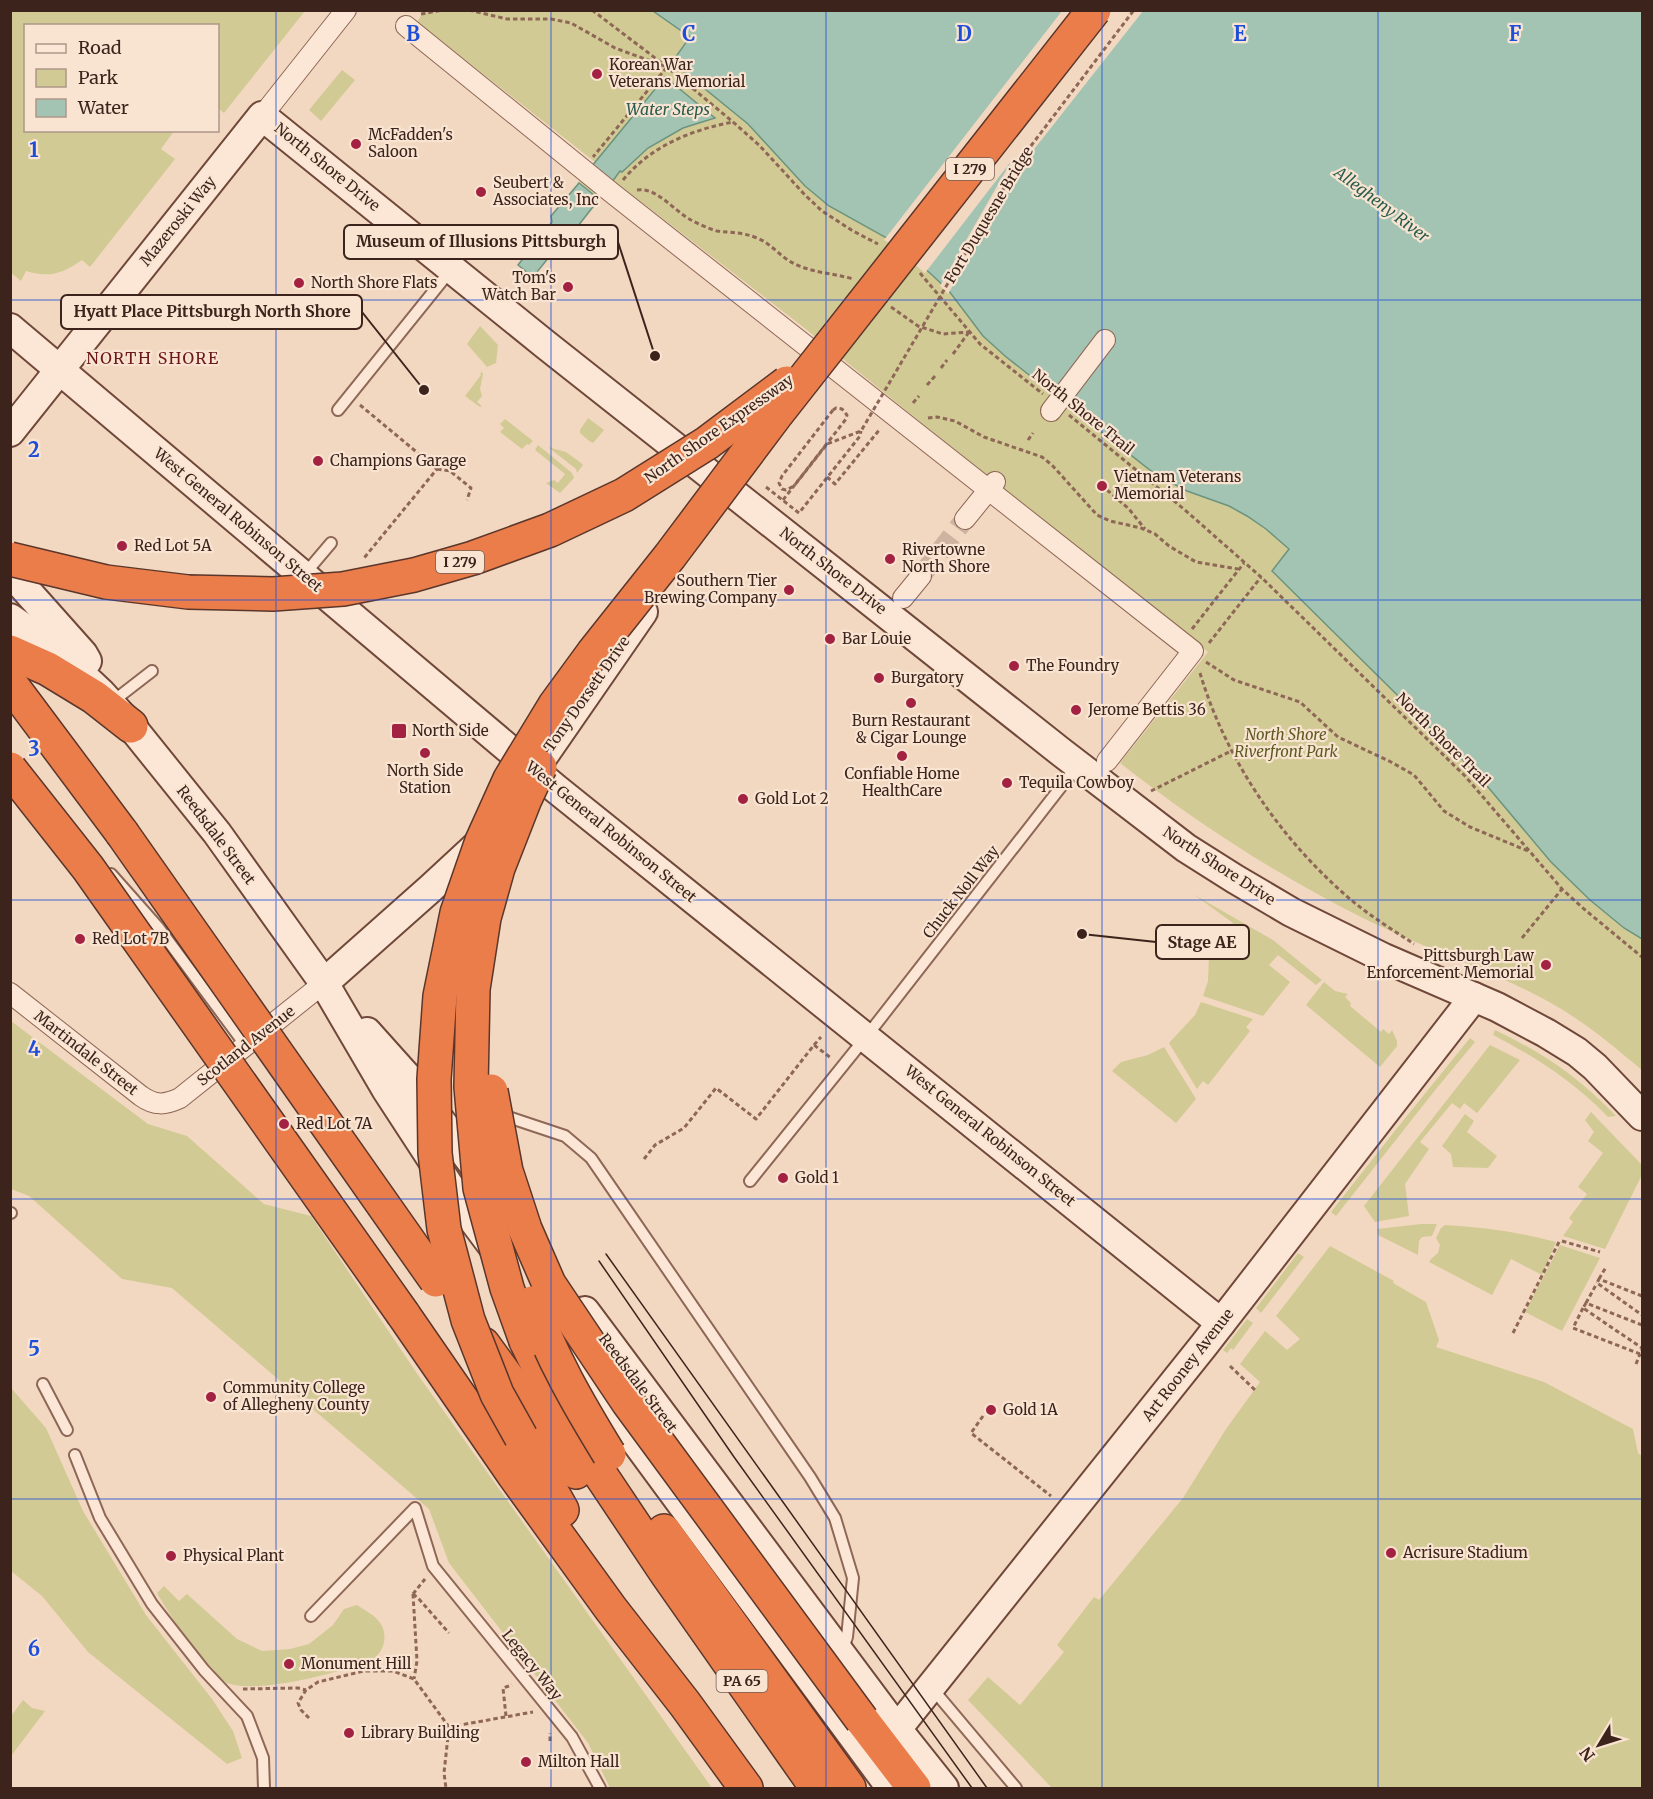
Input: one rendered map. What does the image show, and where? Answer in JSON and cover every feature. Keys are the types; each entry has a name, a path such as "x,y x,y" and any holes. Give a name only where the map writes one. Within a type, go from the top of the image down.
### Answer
{"highway":[{"name":"I 279","path":"845,328 1095,10"},
{"path":"685,1704 559,1506 497,1394 468,1320 444,1229 435,1153 434,1079 440,996 457,913 482,841 510,779 555,705 593,653 845,328"},
{"path":"667,1574 588,1456 554,1398 526,1341 507,1288 480,1188 471,1087 473,989 484,918 498,868 525,799 560,724 594,664 845,328"},
{"name":"North Shore Expressway","path":"10,559 106,582 188,592 273,594 331,590 414,575 473,558 550,530 624,495 707,443 786,384 845,328"},
{"name":"North Shore Expressway","path":"10,565 93,583 186,591 271,592 362,585 435,568 498,549 564,523 637,486 719,432 791,378 845,328"},
{"path":"670,556 568,718 532,800 507,873 493,948 486,1019 492,1099 506,1171 525,1229 549,1284 628,1402 914,1788"},
{"path":"10,652 48,669 114,707"},
{"path":"10,683 129,843 436,1280 589,1490 667,1574"},
{"path":"560,724 531,795 513,851 495,924 487,1016 488,1101 500,1202 518,1265 543,1335 571,1390 609,1454 849,1788"},
{"path":"10,769 88,868 514,1475 746,1788"},
{"name":"PA 65","path":"667,1574 818,1788"}],"main road":[{"name":"North Shore Drive","path":"262,116 1078,765 1186,848 1282,907 1384,958 1532,1024 1577,1052 1614,1085 1642,1116"},
{"name":"Mazeroski Way","path":"10,432 262,116"},
{"name":"West General Robinson Street","path":"10,328 534,770 1221,1323"},
{"name":"Tony Dorsett Drive","path":"324,983 481,843 729,488"},
{"name":"Reedsdale Street","path":"10,572 83,654 114,707"},
{"name":"Reedsdale Street","path":"10,618 54,649 114,707 217,833 324,983 386,1089 461,1204 891,1788"},
{"name":"Reedsdale Street","path":"324,983 410,1080 897,1729 944,1788"},
{"name":"Art Rooney Avenue","path":"897,1729 1221,1323 1474,997"},
{"path":"664,1481 758,1637 790,1695"}],"street":[{"name":"Mazeroski Way","path":"262,116 345,10"},
{"path":"410,20 610,191 912,429 992,486 1191,650 1107,761"},
{"path":"1053,408 1105,340"},
{"path":"965,519 992,486"},
{"path":"903,598 921,576"},
{"path":"10,792 82,842"},
{"name":"Scotland Avenue","path":"165,1104 180,1098 324,983"},
{"name":"Martindale Street","path":"10,993 141,1096 148,1101 165,1104"}],"lane":[{"path":"338,410 452,268"},
{"path":"303,576 331,543"},
{"path":"114,707 152,671"},
{"name":"Chuck Noll Way","path":"750,1181 848,1060 1078,765"},
{"path":"102,864 158,927 246,1046"},
{"path":"511,1118 565,1136 591,1158 810,1477 835,1518 853,1578 847,1637 841,1654"},
{"path":"42,1384 67,1430"},
{"path":"75,1455 100,1518 152,1604 204,1670 247,1716 263,1758 264,1788"},
{"path":"311,1616 415,1508 432,1566"},
{"name":"Legacy Way","path":"432,1566 572,1737 600,1788"},
{"path":"931,1687 1016,1788"}],"path":[{"path":"410,20 443,10"},
{"path":"469,10 507,19 551,19 571,23 615,48 668,68"},
{"path":"592,10 723,113 759,145 822,210 853,231 882,246"},
{"name":"Fort Duquesne Bridge","path":"783,500 800,513 860,436 1021,159 1134,10"},
{"path":"598,150 668,68"},
{"path":"626,175 670,142 710,127 733,122"},
{"path":"610,191 644,189 656,194 692,220 716,230 741,232 761,239 793,263 812,271 840,275 862,282"},
{"path":"542,234 557,246"},
{"name":"North Shore Trail","path":"914,268 980,344 1053,408 1185,510 1261,577 1465,776 1562,889 1642,957"},
{"path":"887,303 893,310 918,326 943,334 969,332"},
{"path":"952,354 969,332"},
{"path":"941,368 947,360"},
{"path":"927,385 934,376"},
{"path":"913,403 919,396"},
{"path":"354,400 437,470 450,471 471,488 467,500"},
{"path":"763,485 783,500 791,490 827,444 841,426 846,419 842,409 836,408 782,476 779,483 782,489 786,490 794,486 827,444 861,431"},
{"path":"827,477 835,484 893,413"},
{"path":"912,429 919,421 928,417 946,419 961,424 984,437 1042,457 1097,515 1155,534 1182,555 1196,562 1238,569"},
{"path":"1028,440 1034,433"},
{"path":"362,561 437,470"},
{"path":"1107,490 1129,509 1146,530"},
{"path":"1244,563 1238,569 1191,650 1207,698 1231,751 1274,818 1322,874 1351,901 1417,946"},
{"path":"1191,650 1261,577"},
{"path":"1191,650 1234,680 1300,702 1338,737 1414,775 1444,811 1470,827 1530,852"},
{"path":"1147,793 1231,751"},
{"path":"1522,938 1562,889"},
{"path":"644,1159 656,1145 684,1128 716,1088 756,1119 821,1036"},
{"path":"814,1045 830,1058 848,1060"},
{"path":"1513,1333 1561,1240 1600,1252"},
{"path":"1606,1267 1573,1328 1642,1351"},
{"path":"1599,1279 1642,1296"},
{"path":"1597,1283 1642,1315"},
{"path":"1586,1303 1642,1325"},
{"path":"1583,1308 1642,1351"},
{"path":"1636,1364 1642,1351"},
{"path":"1230,1366 1255,1390"},
{"path":"983,1416 971,1432 1051,1496"},
{"path":"414,1679 417,1661 412,1594 425,1580 427,1570 432,1566"},
{"path":"412,1594 449,1634"},
{"path":"309,1718 298,1703 306,1690 318,1682 364,1671 393,1671 414,1679 449,1727 444,1773 446,1788"},
{"path":"506,1716 503,1688 523,1677"},
{"path":"224,1692 238,1689 298,1688 306,1690"},
{"path":"449,1727 536,1712 546,1705"}],"green space":[{"path":"11,10 305,11 224,113 219,109 219,24 24,24 24,132 173,132 161,149 175,159 90,267 82,260 68,269 55,273 42,274 26,271 21,281 10,272"},
{"name":"North Shore Riverfront Park","path":"424,11 653,11 690,37 673,62 748,124 805,186 829,206 894,242 931,274 949,291 983,336 1005,356 1187,491 1229,506 1266,529 1289,549 1272,571 1477,774 1551,862 1590,900 1624,928 1642,939 1642,1070 1587,1026 1551,1003 1507,981 1369,921 1272,868 1179,807 1120,763 1208,652 807,330 622,187 612,182 571,235 566,235 533,277 518,265 552,222 551,216 595,162 417,22"},
{"path":"342,70 355,80 321,121 309,110"},
{"path":"480,326 498,345 496,363 487,367 467,344"},
{"path":"480,373 483,374 480,389 482,396 477,402 482,406 480,407 465,396 481,375"},
{"path":"588,418 604,430 593,443 580,433"},
{"path":"505,419 533,441 522,449 500,432 504,428 500,424"},
{"path":"538,445 572,473 574,478 560,493 546,483 554,480 558,483 565,474 535,450"},
{"path":"548,447 566,452 583,465 577,473 576,469"},
{"path":"1193,894 1273,940 1322,980 1316,985 1278,955 1269,965 1290,982 1263,1016 1203,996 1208,981 1209,953 1233,923"},
{"path":"1324,982 1335,991 1348,994 1345,997 1351,1003 1350,1006 1381,1032 1383,1029 1389,1034 1392,1030 1397,1046 1380,1067 1306,1005"},
{"path":"1201,1002 1253,1019 1246,1027 1250,1031 1208,1085 1203,1081 1197,1089 1169,1043 1195,1015"},
{"path":"11,1021 148,1124 187,1136 264,1204 311,1216 418,1375 712,1788 610,1788 588,1743 449,1563 429,1509 172,1288 122,1279 29,1196 11,1189"},
{"path":"1495,1030 1560,1067 1588,1089 1616,1116 1608,1117 1554,1071 1493,1035"},
{"path":"1470,1038 1475,1042 1336,1216 1331,1212"},
{"path":"1490,1045 1520,1060 1477,1113 1464,1103 1460,1109 1452,1103 1420,1142 1429,1149 1405,1184 1409,1216 1375,1222 1364,1206"},
{"path":"1164,1047 1196,1099 1176,1123 1112,1071 1121,1062 1148,1055"},
{"path":"1591,1112 1642,1165 1642,1175 1605,1249 1563,1236 1573,1222 1569,1218 1587,1194 1578,1187 1603,1153 1588,1141 1594,1132 1585,1120"},
{"path":"1465,1114 1474,1121 1467,1132 1497,1156 1488,1168 1453,1167 1451,1154 1442,1146"},
{"path":"1437,1224 1432,1236 1422,1237 1419,1241 1418,1255 1378,1235 1377,1229"},
{"path":"1445,1225 1501,1230 1556,1242 1542,1275 1511,1259 1492,1295 1429,1262 1438,1253 1440,1245 1436,1238"},
{"path":"1560,1245 1600,1258 1562,1331 1525,1312"},
{"name":"Acrisure Stadium","path":"1330,1246 1394,1281 1393,1283 1426,1302 1439,1340 1436,1347 1544,1382 1633,1429 1638,1453 1642,1456 1642,1788 1052,1788 968,1700 988,1677 1020,1705 1064,1652 1057,1645 1094,1597 1099,1600 1183,1498 1226,1429 1260,1382 1240,1364 1265,1331 1287,1350 1300,1339 1276,1316"},
{"path":"1298,1253 1304,1257 1261,1313 1256,1308"},
{"path":"1247,1319 1253,1323 1233,1350 1231,1348 1227,1353 1223,1350"},
{"path":"11,1388 46,1428 83,1511 146,1615 212,1699 233,1731 242,1758 227,1764 88,1652 42,1596 11,1571"},
{"path":"164,1586 179,1601 187,1594 237,1639 262,1651 290,1649 309,1644 333,1625 344,1609 357,1605 380,1622 384,1631 383,1646 370,1661 320,1676 264,1686 227,1683 198,1652 169,1614 157,1593"},
{"path":"23,1700 32,1708 45,1711 11,1756 11,1716"}],"water":[{"name":"Allegheny River","path":"653,11 1642,11 1642,939 1624,928 1590,900 1551,862 1477,774 1272,571 1289,549 1247,516 1229,506 1187,491 1155,474 1005,356 983,336 949,291 931,274 894,242 829,206 805,186 748,124 672,62 690,37"},
{"name":"Water Steps","path":"665,77 715,118 683,128 648,148 622,172 620,171 612,182 592,166"},
{"path":"579,183 599,199 571,235 566,236 533,277 518,265 552,222 551,216"}],"pier":[{"path":"1062,11 1143,11 1024,162 948,294 940,286 1012,160 925,273 884,240"}],"tunnel":[{"path":"921,576 965,519"}],"tram line":[{"path":"606,1254 987,1788"},
{"path":"599,1261 734,1457 972,1788"}],"place":[{"name":"Korean War Veterans Memorial","path":"597,74"},
{"name":"McFadden's Saloon","path":"356,144"},
{"name":"Seubert & Associates, Inc","path":"481,192"},
{"name":"North Shore Flats","path":"299,283"},
{"name":"Tom's Watch Bar","path":"568,287"},
{"name":"Museum of Illusions Pittsburgh","path":"655,356"},
{"name":"Hyatt Place Pittsburgh North Shore","path":"424,390"},
{"name":"Champions Garage","path":"318,461"},
{"name":"Vietnam Veterans Memorial","path":"1102,486"},
{"name":"Red Lot 5A","path":"122,546"},
{"name":"Rivertowne North Shore","path":"890,559"},
{"name":"Southern Tier Brewing Company","path":"789,590"},
{"name":"Bar Louie","path":"830,639"},
{"name":"The Foundry","path":"1014,666"},
{"name":"Burgatory","path":"879,678"},
{"name":"Burn Restaurant & Cigar Lounge","path":"911,703"},
{"name":"Jerome Bettis 36","path":"1076,710"},
{"name":"North Side","path":"399,731"},
{"name":"North Side Station","path":"425,753"},
{"name":"Confiable Home HealthCare","path":"902,756"},
{"name":"Tequila Cowboy","path":"1007,783"},
{"name":"Gold Lot 2","path":"743,799"},
{"name":"Stage AE","path":"1082,934"},
{"name":"Red Lot 7B","path":"80,939"},
{"name":"Pittsburgh Law Enforcement Memorial","path":"1546,965"},
{"name":"Red Lot 7A","path":"284,1124"},
{"name":"Gold 1","path":"783,1178"},
{"name":"Community College of Allegheny County","path":"211,1397"},
{"name":"Gold 1A","path":"991,1410"},
{"name":"Acrisure Stadium","path":"1391,1553"},
{"name":"Physical Plant","path":"171,1556"},
{"name":"Monument Hill","path":"289,1664"},
{"name":"Library Building","path":"349,1733"},
{"name":"Milton Hall","path":"526,1762"}],"district":[{"name":"NORTH SHORE","path":"153,358"}]}
